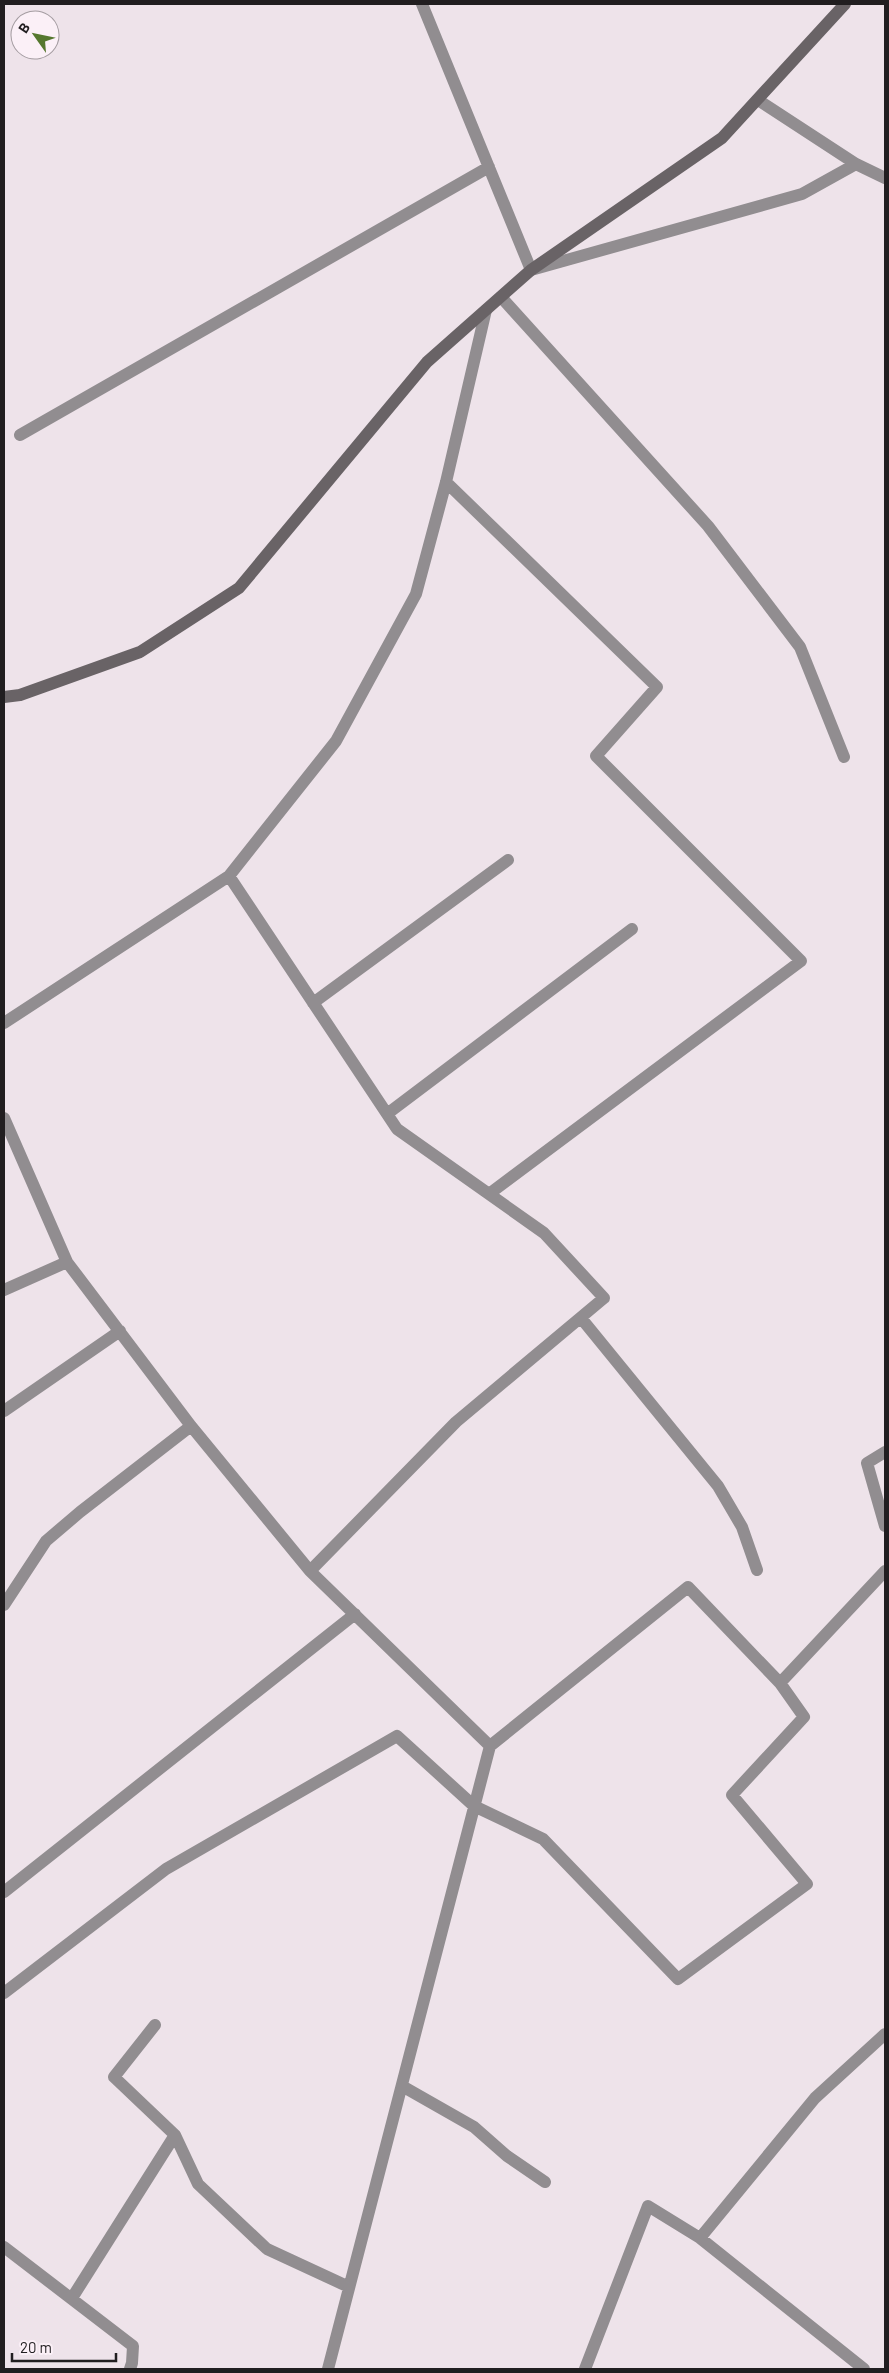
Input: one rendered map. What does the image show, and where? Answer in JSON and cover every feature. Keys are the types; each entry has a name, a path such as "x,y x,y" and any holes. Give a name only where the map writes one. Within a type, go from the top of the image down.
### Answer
{"main road":[{"path":"4,697 20,695 140,652 239,588 426,362 531,270 722,138 845,4"}],"street":[{"path":"422,4 531,270 802,194 856,164"},
{"path":"758,100 856,164 885,178"},
{"path":"20,435 489,167"},
{"path":"501,297 708,526 800,647 844,757"},
{"path":"4,1023 229,876 336,741 416,594 446,482 486,310"},
{"path":"446,482 658,688 596,756 801,961 489,1194"},
{"path":"313,1003 508,860"},
{"path":"229,876 397,1128 544,1233 604,1298 456,1422 310,1571"},
{"path":"387,1114 632,929"},
{"path":"4,1118 67,1262 191,1426 310,1571 490,1746"},
{"path":"4,1290 67,1262"},
{"path":"581,1318 718,1486 742,1527 757,1570"},
{"path":"4,1411 120,1331"},
{"path":"4,1605 46,1541 80,1512 191,1426"},
{"path":"885,1452 867,1463 885,1526"},
{"path":"780,1683 885,1571"},
{"path":"4,1993 166,1869 397,1736 474,1806 543,1839 678,1979 807,1884 732,1795 804,1717 780,1683 688,1588 490,1746 474,1806 402,2086 328,2369"},
{"path":"4,1892 355,1614"},
{"path":"155,2025 114,2077 175,2134 198,2184 267,2249 349,2287"},
{"path":"700,2238 815,2098 885,2034"},
{"path":"402,2086 474,2127 507,2156 545,2182"},
{"path":"72,2298 175,2134"},
{"path":"585,2369 648,2206 700,2238 864,2369"},
{"path":"4,2247 133,2346 130,2369"}]}
